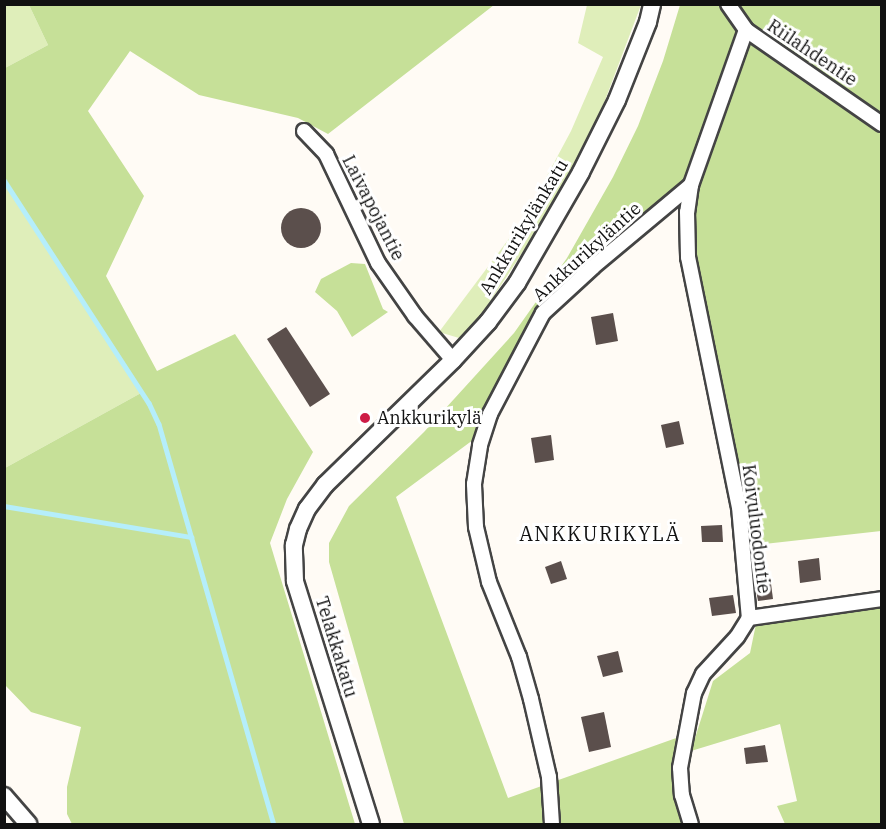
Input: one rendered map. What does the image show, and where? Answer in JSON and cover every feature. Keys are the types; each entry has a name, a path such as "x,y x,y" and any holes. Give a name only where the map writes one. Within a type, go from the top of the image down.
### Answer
{"street":[{"name":"Ankkurikylänkatu","path":"324,485 453,360 488,322 517,283 551,226 617,100 648,22 652,4"},
{"name":"Riilahdentie","path":"728,4 747,30 882,124"},
{"path":"691,185 747,30"},
{"name":"Laivapojantie","path":"304,131 326,154 378,263 415,316 453,360"},
{"name":"Koivuluodontie","path":"691,185 687,212 688,257 739,507 749,618 737,637 703,674 694,693 680,768 682,795 691,825"},
{"name":"Ankkurikyläntie","path":"552,825 549,777 531,699 519,657 489,582 476,527 474,484 478,454 490,414 543,313 593,267 691,185"},
{"name":"Telakkakatu","path":"324,485 307,509 294,545 295,581 371,825"},
{"path":"749,618 882,599"},
{"path":"4,796 28,825"}],"green space":[{"path":"5,5 29,5 48,45 5,68"},
{"path":"29,5 494,5 328,134 298,118 199,95 130,51 88,111 144,196 106,276 157,371 235,334 313,452 287,499 270,543 355,824 72,824 67,814 67,787 81,727 31,712 5,685 5,468 141,393 5,181 5,68 48,45"},
{"path":"587,5 641,5 601,111 551,209 482,314 459,338 439,332 511,236 533,202 571,131 603,57 578,43"},
{"path":"680,5 881,5 881,531 746,546 693,244 697,194 678,193 539,314 520,341 494,389 477,437 396,497 508,798 679,737 687,824 404,824 329,562 329,543 349,506 424,432 514,333 567,258 613,177 638,126 663,61"},
{"path":"4,181 141,393 5,468 4,468"},
{"path":"351,263 365,264 383,309 388,312 352,337 337,311 315,292 321,279"},
{"path":"881,608 881,824 785,824 777,806 797,801 780,724 691,751 713,681 750,653 756,624"}],"building":[{"path":"301,208 309,209 315,214 320,220 320,236 315,242 309,247 301,248 293,247 287,242 282,236 281,228 282,220 287,214 293,209"},
{"path":"613,313 618,341 596,345 591,317"},
{"path":"286,327 330,394 310,407 267,339"},
{"path":"679,421 684,444 666,448 661,425"},
{"path":"551,435 554,460 535,463 531,438"},
{"path":"722,525 723,542 702,542 701,526"},
{"path":"819,558 821,580 800,583 798,561"},
{"path":"561,561 567,579 551,584 545,567"},
{"path":"770,576 773,599 758,601 754,579"},
{"path":"733,595 736,613 712,616 709,598"},
{"path":"618,651 623,672 603,677 597,656"},
{"path":"604,712 611,747 589,752 581,717"},
{"path":"765,745 768,762 746,764 744,748"}],"waterway":[{"path":"4,180 149,403 159,424 274,824"},
{"path":"4,506 191,537"}],"place":[{"name":"Ankkurikylä","path":"365,418"}],"district":[{"name":"ANKKURIKYLÄ","path":"600,533"}]}
